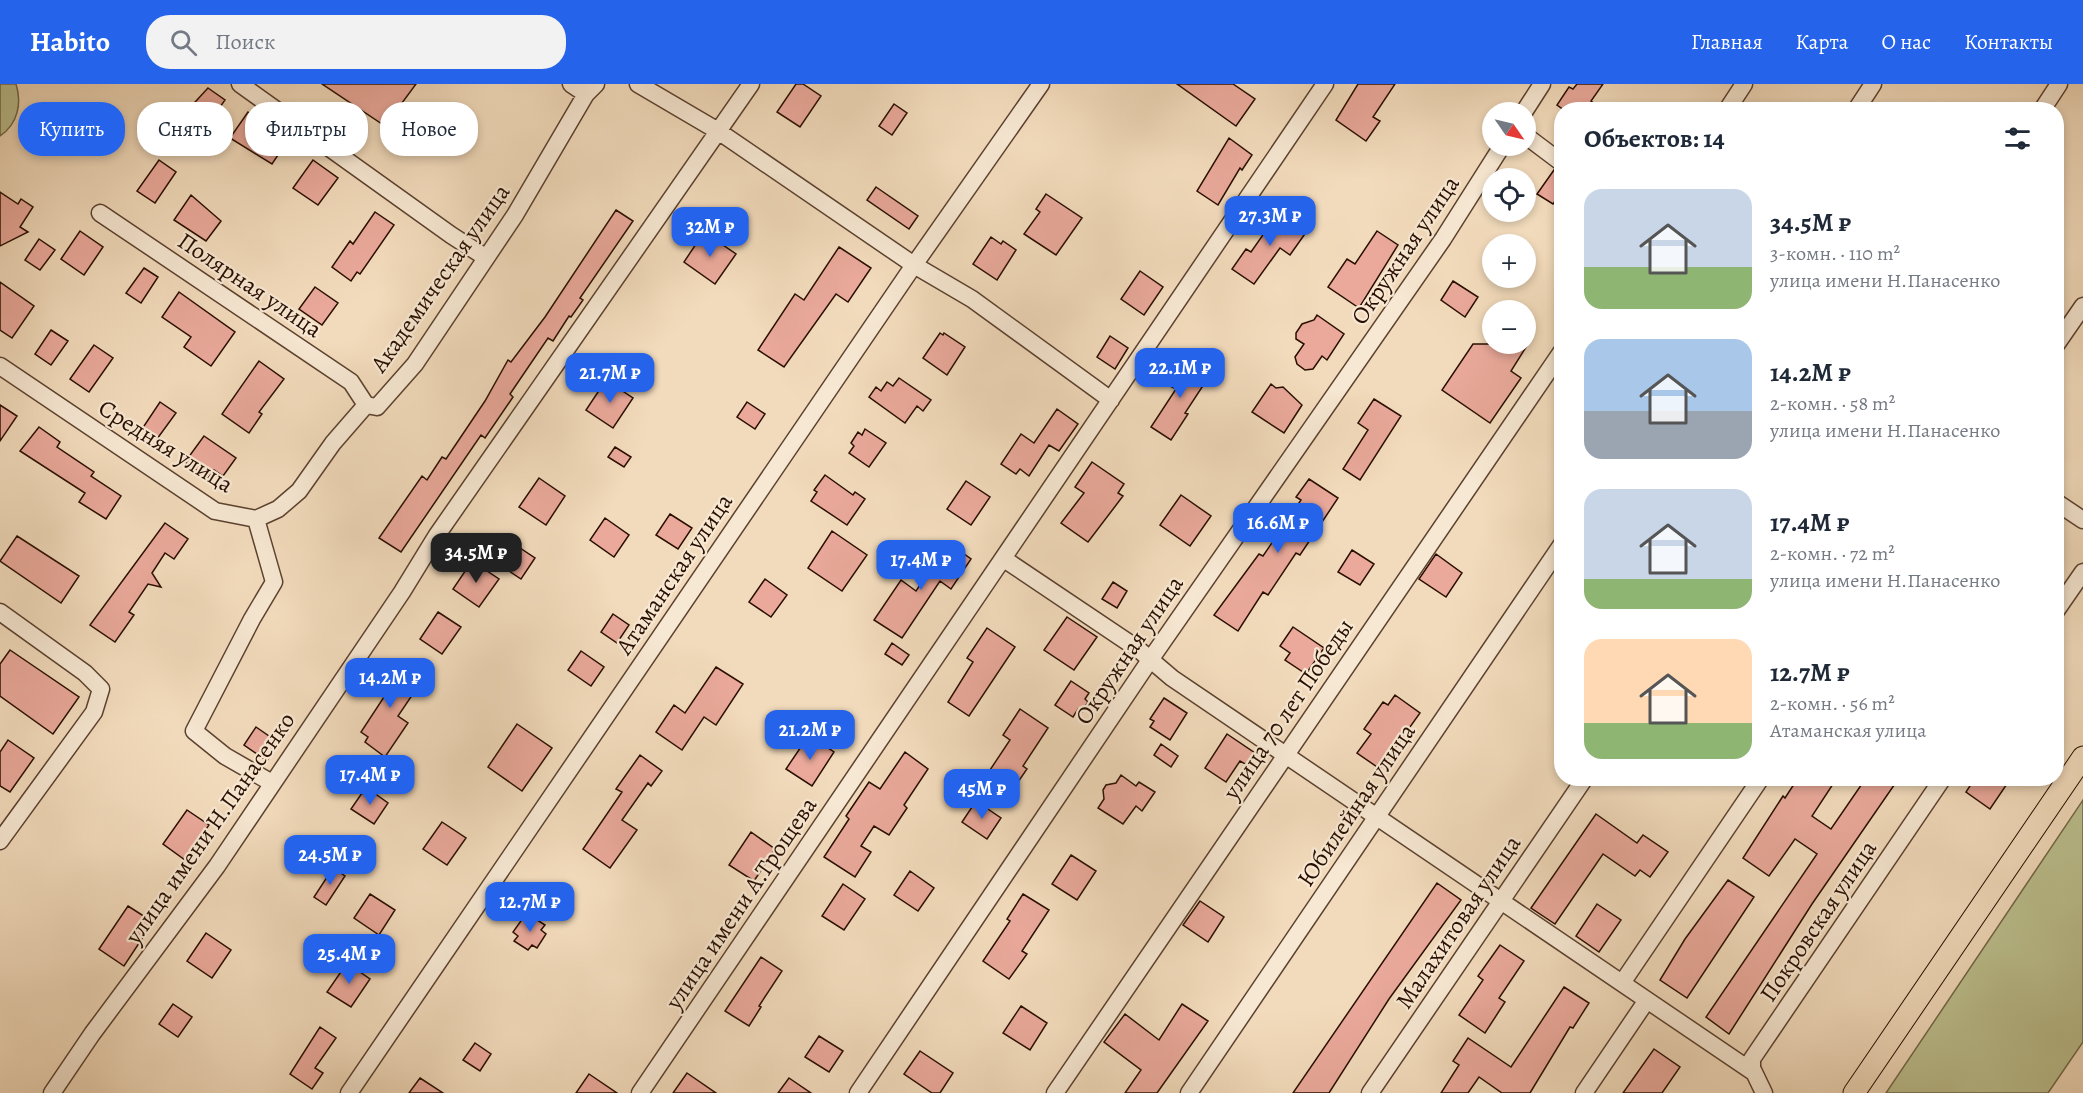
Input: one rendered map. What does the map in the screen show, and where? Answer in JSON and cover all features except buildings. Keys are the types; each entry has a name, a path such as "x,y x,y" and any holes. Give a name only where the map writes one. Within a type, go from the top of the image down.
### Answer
{"main road":[{"path":"2064,786 2083,758"},
{"path":"1854,1093 2064,786"}],"street":[{"path":"240,84 485,257"},
{"path":"571,84 591,89"},
{"path":"638,84 718,131 914,265 981,304 1111,400"},
{"name":"улица имени Н.Панасенко","path":"52,1093 92,1034 217,866 402,592 437,535 751,84"},
{"name":"Атаманская улица","path":"350,1093 914,265 1041,84"},
{"name":"улица имени А.Трощева","path":"640,1093 1325,84"},
{"path":"1530,102 1542,84"},
{"path":"1732,102 1744,84"},
{"path":"1861,102 1873,84"},
{"path":"2047,102 2059,84"},
{"name":"Академическая улица","path":"256,519 278,509 299,491 333,443 415,364 515,215 591,89"},
{"path":"1536,144 1554,157"},
{"name":"Окружная улица","path":"858,1093 1150,660 1443,239 1496,156"},
{"name":"Полярная улица","path":"100,213 351,382 372,406"},
{"path":"2064,333 2083,306"},
{"name":"улица 70 лет Победы","path":"1055,1093 1554,363"},
{"name":"Средняя улица","path":"0,366 215,511 256,519"},
{"path":"2064,507 2083,520"},
{"path":"256,519 274,582 247,627 194,731 225,756 272,783"},
{"name":"Юбилейная улица","path":"1189,1093 1554,556"},
{"path":"1004,559 1150,660 1172,678 1753,1072 1764,1093"},
{"path":"2064,599 2083,572"},
{"path":"0,612 85,673 101,689 94,712 0,841"},
{"name":"Малахитовая улица","path":"1370,1093 1580,786"},
{"path":"1622,983 1756,786"},
{"name":"Покровская улица","path":"1753,1072 1752,1059 1938,786"},
{"path":"1584,1093 1647,1000"}],"green space":[{"path":"0,84 16,84 19,98 17,113 11,125 0,136"},
{"path":"2083,800 2083,1042 2048,1093 1886,1093"}]}
